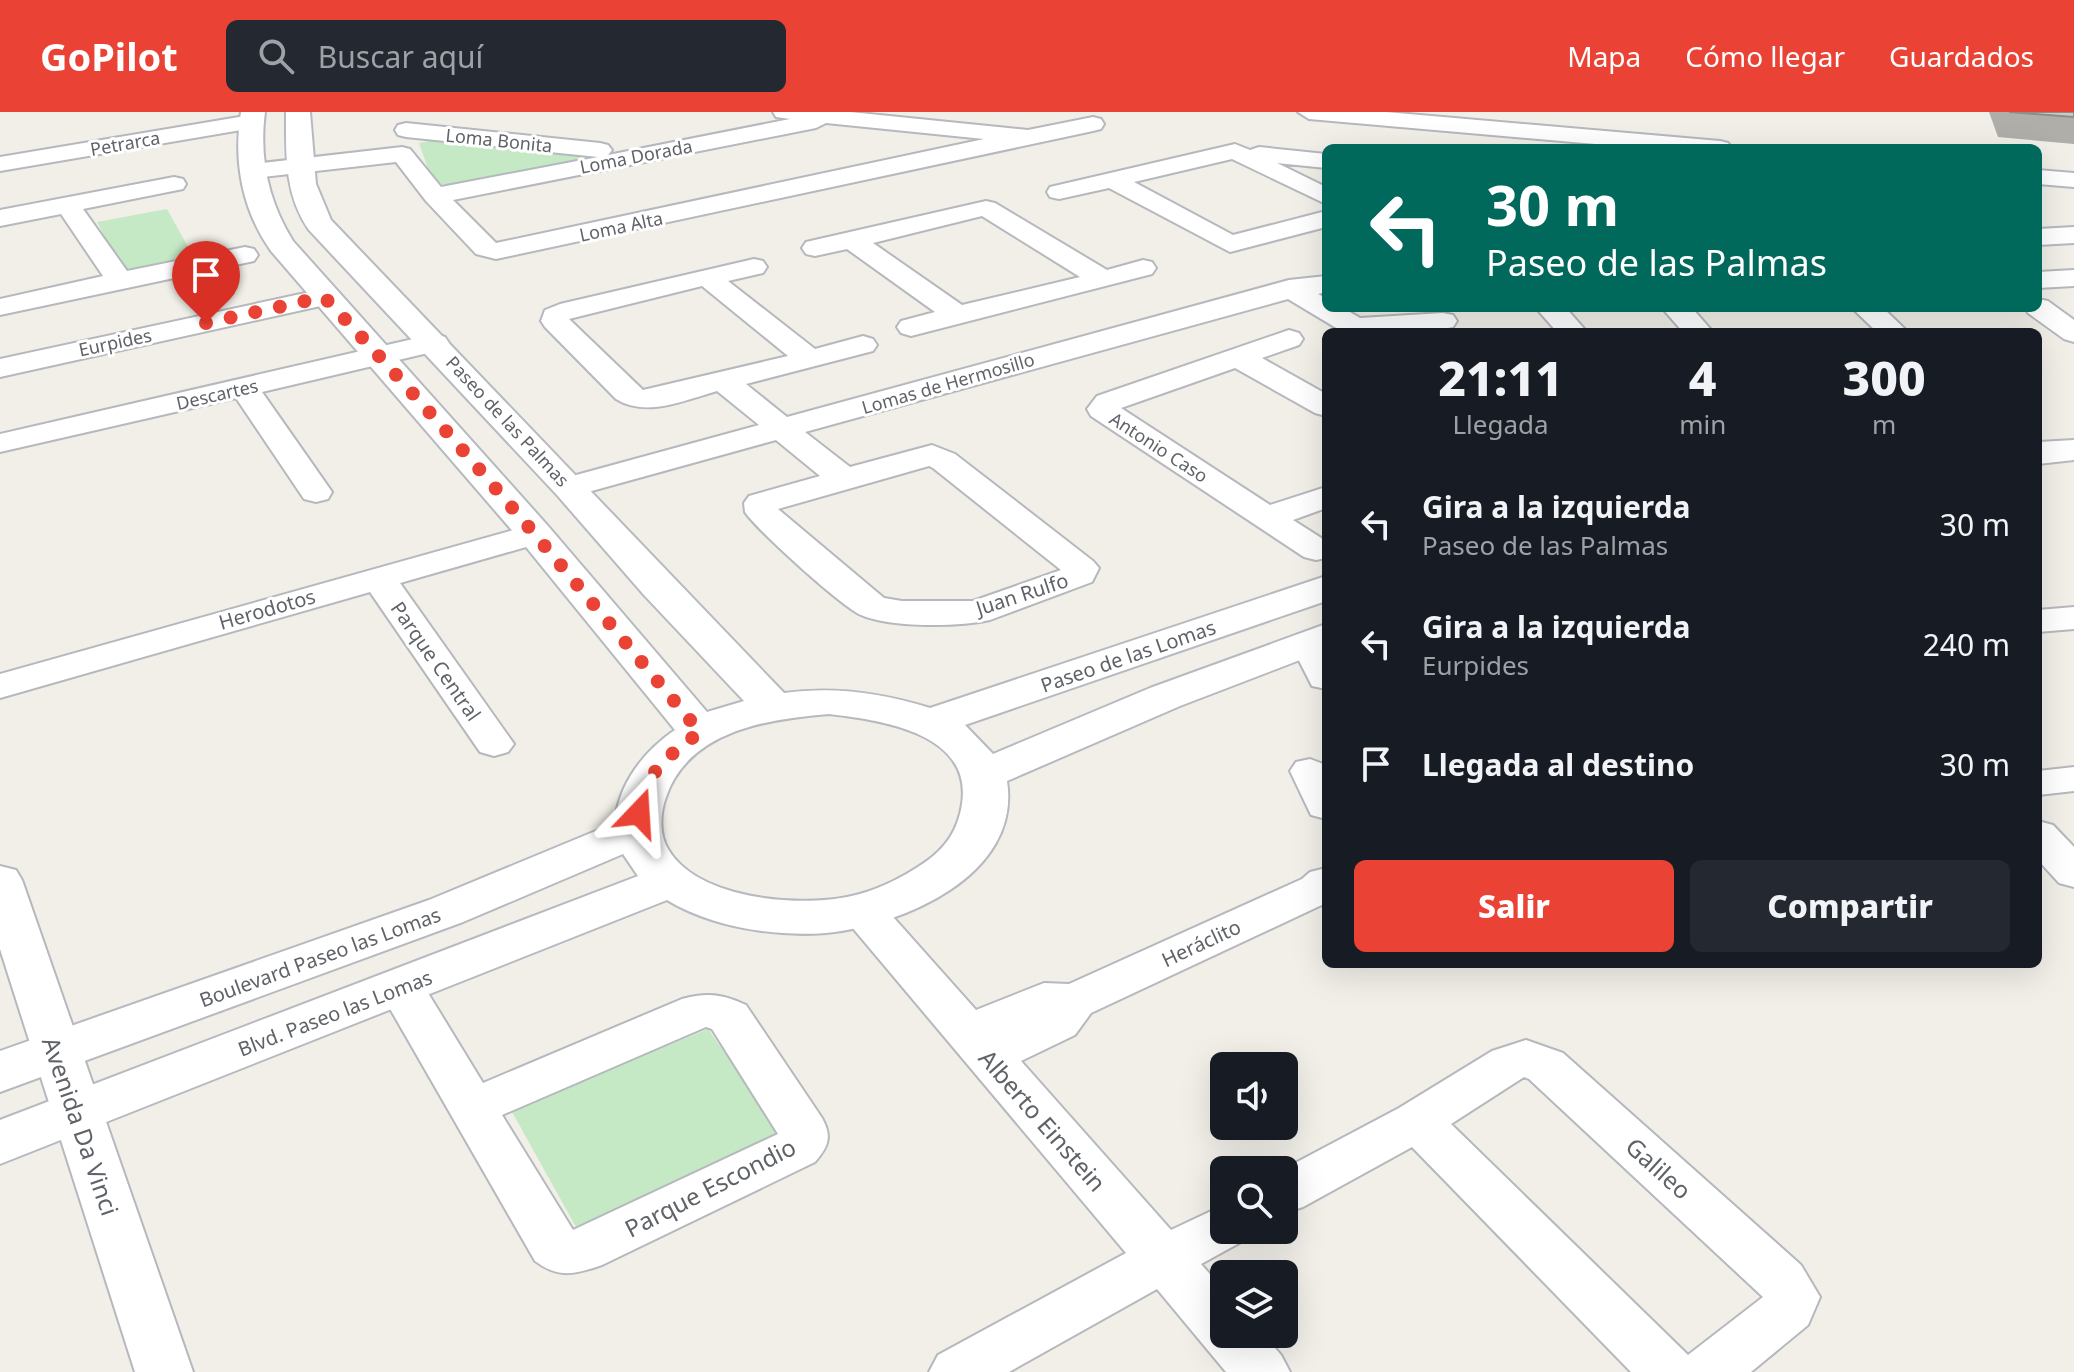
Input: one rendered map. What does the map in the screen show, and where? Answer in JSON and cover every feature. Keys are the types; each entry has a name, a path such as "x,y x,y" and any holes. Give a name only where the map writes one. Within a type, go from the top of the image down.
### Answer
{"street":[{"name":"Paseo de las Palmas","path":"298,112 302,190 319,224 435,343 570,487 658,587 773,706"},
{"name":"Loma Alta","path":"784,112 1028,137"},
{"path":"1309,112 1676,144"},
{"path":"252,117 252,167 265,220 324,297 381,357 535,534 700,732"},
{"name":"Petrarca","path":"0,164 252,117"},
{"name":"Loma Dorada","path":"435,196 838,117"},
{"path":"1390,144 1399,119"},
{"name":"Loma Alta","path":"299,162 397,146 406,142 405,121"},
{"name":"Loma Bonita","path":"405,121 640,154"},
{"name":"Loma Alta","path":"252,167 402,154 435,196 485,248 512,250 1093,124"},
{"path":"1235,151 1322,195"},
{"path":"1059,192 1235,151 1322,161"},
{"path":"2042,177 2074,180"},
{"path":"1112,180 1230,244"},
{"path":"0,218 174,184"},
{"path":"815,248 1023,200"},
{"path":"68,205 120,281"},
{"path":"986,208 1103,279"},
{"path":"1185,254 1322,220"},
{"path":"2042,237 2074,235"},
{"path":"852,240 957,315"},
{"path":"0,307 245,255"},
{"path":"754,267 560,312 555,316 555,321 627,393 637,399 652,399 863,345"},
{"path":"911,327 1143,268"},
{"path":"707,277 810,359"},
{"path":"2042,280 2074,278"},
{"name":"Lomas de Hermosillo","path":"570,487 1289,288 1322,284"},
{"path":"1289,288 1322,308"},
{"name":"Eurpides","path":"0,368 324,297"},
{"path":"999,305 1136,371"},
{"path":"2042,310 2074,333"},
{"path":"1330,312 1355,327 1443,321"},
{"path":"1554,312 1569,328"},
{"path":"1680,312 1695,328"},
{"path":"1871,312 1889,328"},
{"name":"Antonio Caso","path":"1289,339 1238,357 1136,371 1102,409 1268,517 1320,584"},
{"name":"Descartes","path":"0,443 435,343"},
{"path":"1238,357 1322,405"},
{"path":"723,381 843,478"},
{"path":"244,388 316,492"},
{"path":"2042,424 2074,421"},
{"path":"2042,453 2074,450"},
{"name":"Juan Rulfo","path":"932,455 1081,568 1080,575 977,612 902,612 873,607 762,512 761,503 843,478 932,455"},
{"path":"1268,517 1322,498"},
{"name":"Herodotos","path":"0,686 535,534"},
{"name":"Parque Central","path":"378,577 494,744"},
{"name":"Paseo de las Lomas","path":"930,722 1320,584"},
{"path":"2042,621 2074,618"},
{"path":"983,775 1165,697 1320,652"},
{"path":"829,701 883,707 930,722 972,754 983,775 987,813 966,853 923,887 862,910 808,917 756,914 707,902 670,881 648,858 637,831 640,795 662,761 700,732 735,716 773,706 829,701"},
{"path":"2042,783 2074,779"},
{"name":"Boulevard Paseo las Lomas","path":"0,1072 446,911 637,831"},
{"path":"2042,838 2074,873"},
{"name":"Avenida Da Vinci","path":"0,880 164,1372"},
{"name":"Blvd. Paseo las Lomas","path":"0,1143 670,881"},
{"name":"Heráclito","path":"978,1045 1058,1023 1074,1001 1322,886"},
{"name":"Alberto Einstein","path":"862,910 1210,1313"},
{"name":"Parque Escondio","path":"400,986 554,1246 565,1254 583,1250 797,1148 804,1140 804,1131 729,1017 715,1010 699,1011 473,1107"},
{"name":"Galileo","path":"1298,1185 1417,1121 1509,1063 1526,1058 1546,1066 1782,1281 1792,1297 1788,1309 1709,1372"},
{"path":"1417,1121 1668,1372"},
{"path":"958,1372 1210,1234"},
{"path":"1240,1348 1261,1372"}],"green space":[{"path":"445,138 588,152 583,161 450,185 433,183 419,143"},
{"path":"167,209 193,256 122,270 97,222"},
{"path":"708,1029 788,1143 581,1236 511,1110"}],"building":[{"path":"2009,112 2074,112 2074,117"}],"route":[{"path":"206,323 324,297 381,357 535,534 700,732 662,761 640,795 639,813"}]}
